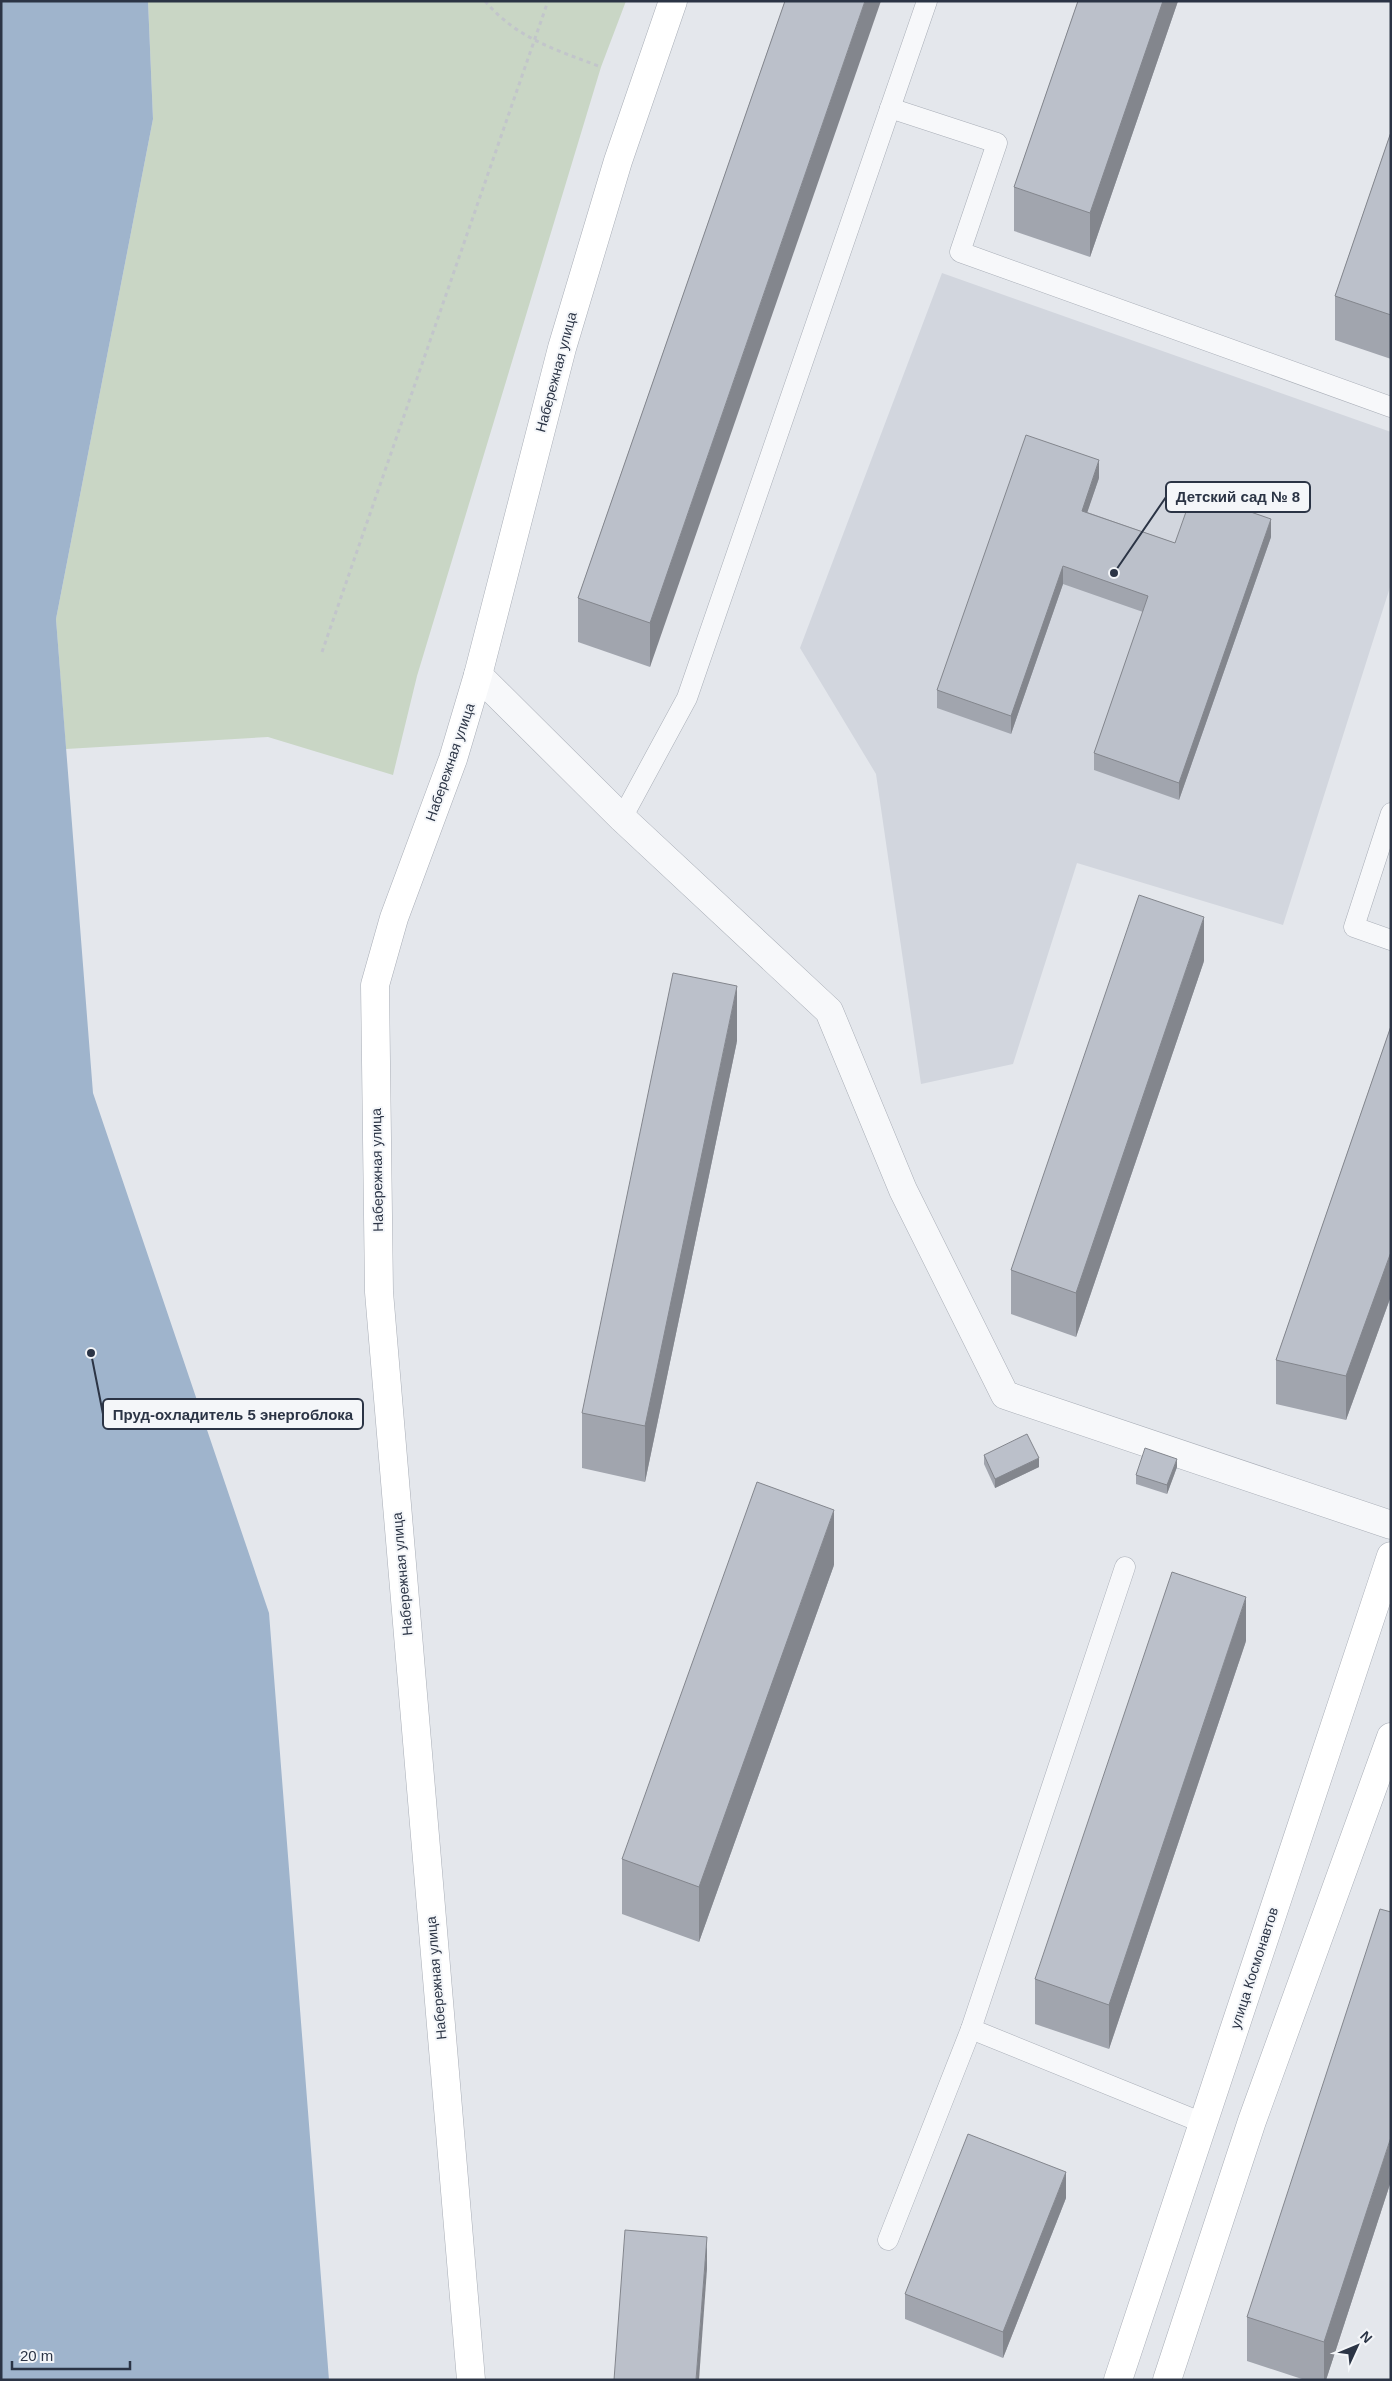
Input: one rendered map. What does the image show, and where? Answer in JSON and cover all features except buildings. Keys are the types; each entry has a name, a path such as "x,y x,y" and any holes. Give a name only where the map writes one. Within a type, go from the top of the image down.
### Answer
{"street":[{"name":"Набережная улица","path":"471,2380 379,1292 374,985 394,918 453,759 478,675 562,348 618,161 673,1"},
{"path":"478,675 622,818 829,1011 903,1190 1005,1395 1391,1525"},
{"name":"улица Космонавтов","path":"1118,2380 1391,1556"},
{"path":"1166,2380 1252,2121 1391,1737"}],"lane":[{"path":"622,818 687,698 927,1"},
{"path":"890,108 997,143 960,252 1391,407"},
{"path":"1391,813 1354,927 1391,940"},
{"path":"888,2240 971,2029 1125,1567"},
{"path":"971,2029 1203,2123"}],"path":[{"path":"485,1 511,26 533,41 601,67"},
{"path":"322,652 548,1"}],"shaded area":[{"path":"942,273 1391,432 1391,584 1283,925 1077,863 1013,1064 921,1084 876,774 800,648"}],"green space":[{"path":"148,1 626,1 601,67 417,676 393,775 268,737 66,749 56,619 153,119"}],"water":[{"path":"1,1 148,1 153,119 56,619 93,1093 269,1613 329,2380 1,2380"}],"place":[{"name":"Детский сад № 8","path":"1114,573"},
{"name":"Пруд-охладитель 5 энергоблока","path":"91,1353"}]}
